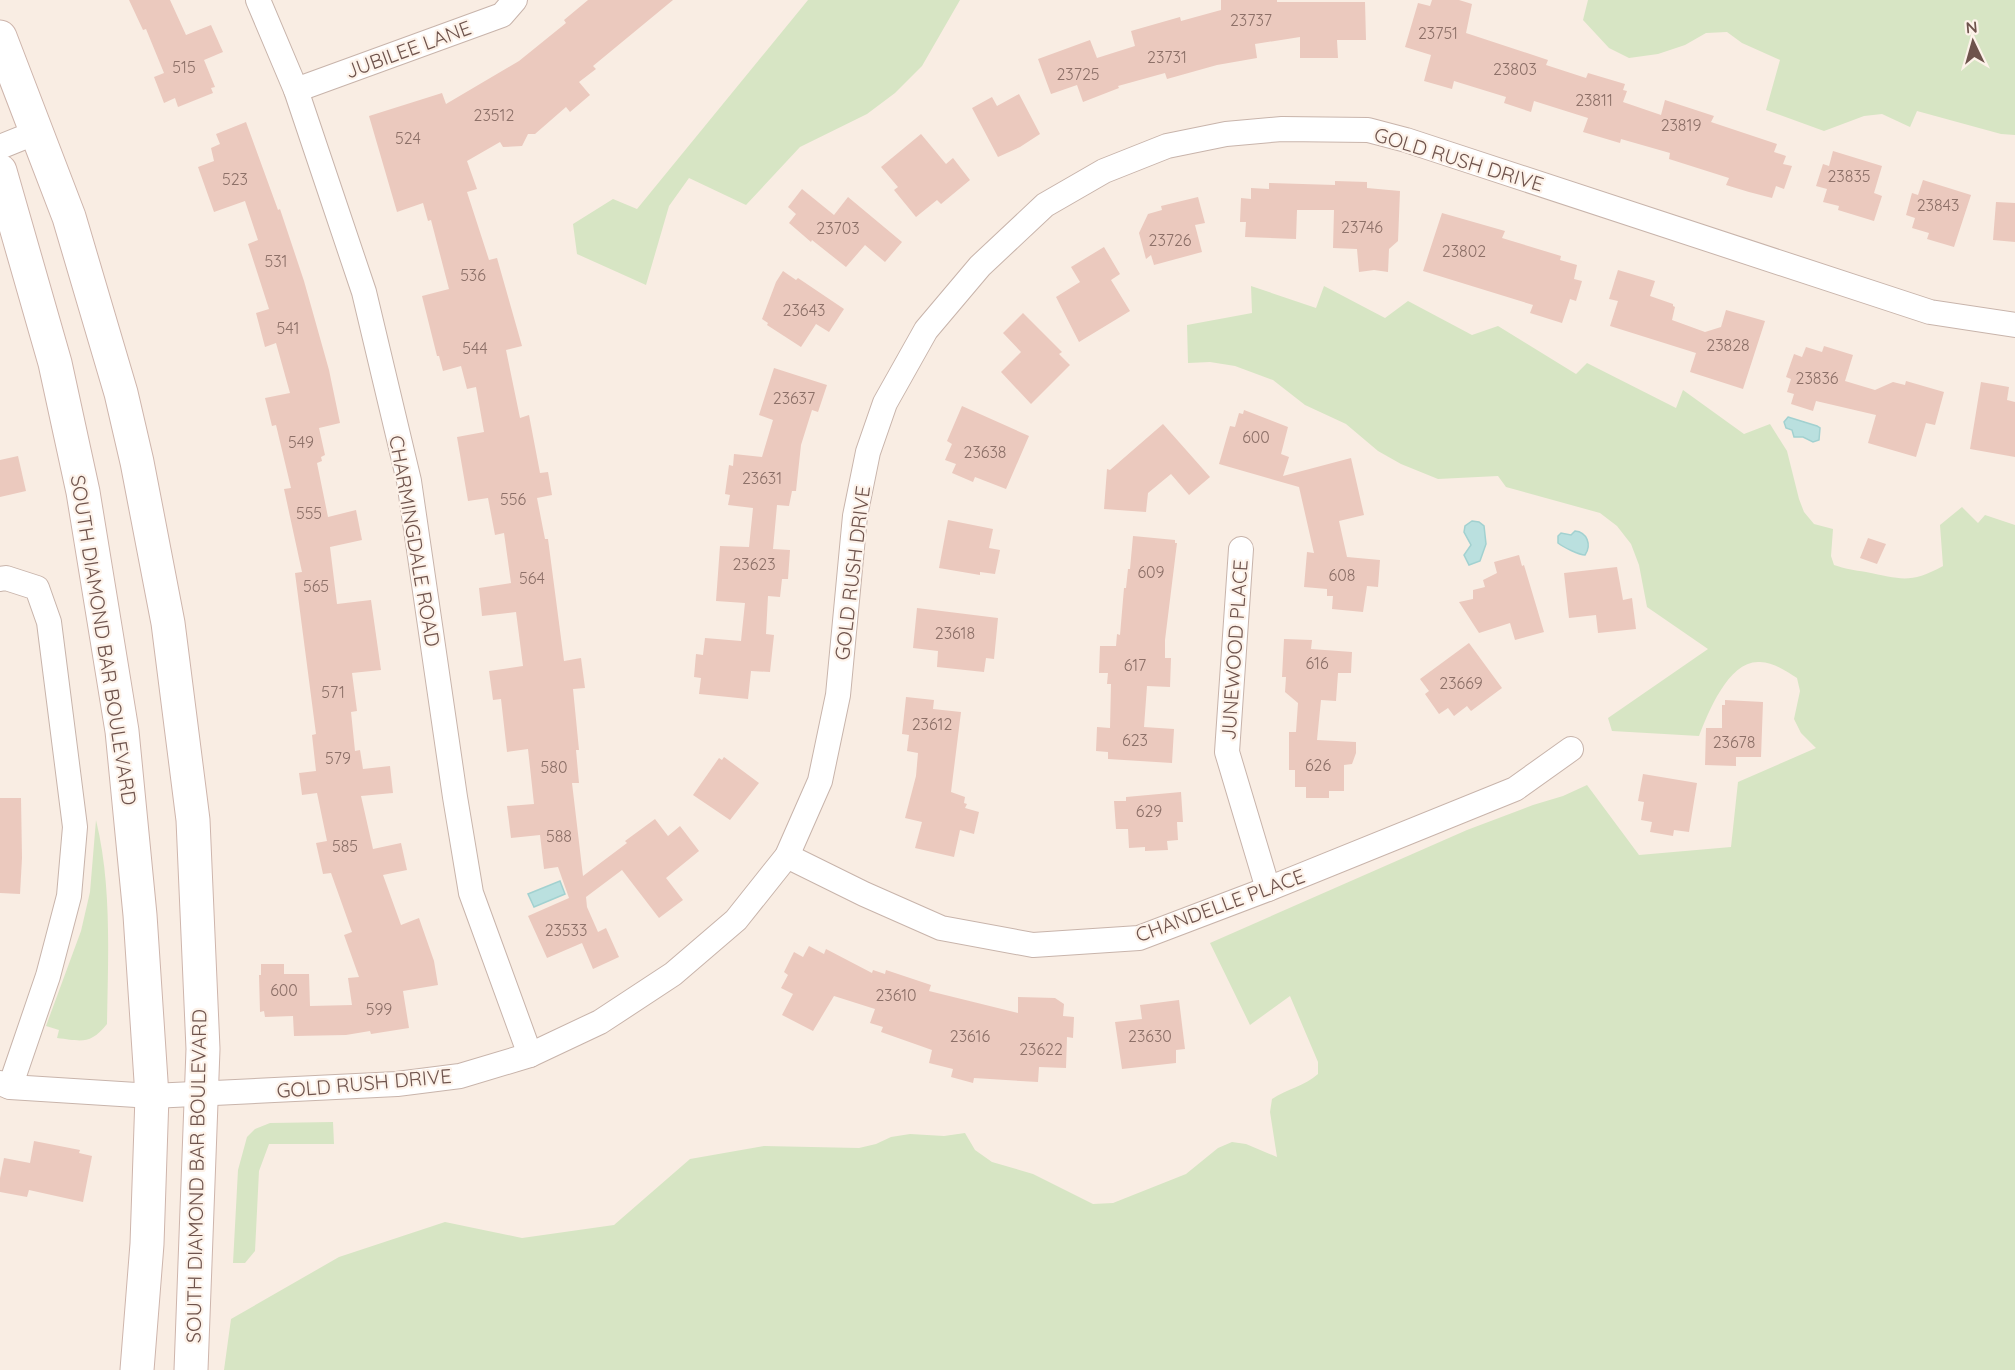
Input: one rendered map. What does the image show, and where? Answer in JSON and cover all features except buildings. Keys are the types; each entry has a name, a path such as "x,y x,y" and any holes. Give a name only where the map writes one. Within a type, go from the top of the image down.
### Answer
{"main road":[{"name":"SOUTH DIAMOND BAR BOULEVARD","path":"0,37 69,217 121,393 137,462 168,622 193,820 203,1049 191,1370"},
{"name":"SOUTH DIAMOND BAR BOULEVARD","path":"0,171 55,363 83,492 122,731 140,915 152,1096 147,1244 136,1370"}],"street":[{"name":"CHARMINGDALE ROAD","path":"258,0 296,90 364,292 409,481 471,893 530,1055"},
{"name":"JUBILEE LANE","path":"296,90 501,15 514,0"},
{"name":"GOLD RUSH DRIVE","path":"5,1085 152,1096 398,1084 460,1076 530,1055 600,1022 673,974 736,920 787,856 820,781 838,695 855,516 868,452 885,403 926,330 980,266 1046,205 1104,171 1167,146 1226,134 1282,129 1368,130 1428,147 1930,312 2015,325"},
{"path":"0,147 37,132"},
{"name":"JUNEWOOD PLACE","path":"1241,549 1227,752 1268,889"},
{"path":"0,579 6,578 37,588 49,622 75,827 69,896 48,975 5,1085"},
{"name":"CHANDELLE PLACE","path":"787,856 864,894 941,928 1033,945 1139,938 1268,889 1515,789 1571,749"}],"green space":[{"path":"808,0 960,0 922,66 895,93 867,114 800,147 746,205 689,178 669,206 646,285 577,254 573,224 613,199 637,209"},
{"path":"1588,0 2015,0 2015,135 2001,134 1917,111 1910,127 1882,114 1864,116 1824,131 1766,110 1780,60 1742,43 1727,32 1706,33 1685,45 1658,54 1629,58 1609,48 1583,20"},
{"path":"1251,286 1316,308 1324,286 1385,318 1408,301 1472,335 1498,326 1576,374 1587,363 1676,408 1683,390 1744,434 1770,424 1787,451 1804,512 1814,524 1833,529 1831,556 1834,565 1897,578 1913,578 1943,566 1940,525 1962,507 1978,523 1985,515 2015,525 2015,1370 224,1370 231,1319 339,1257 445,1222 522,1238 614,1225 690,1159 764,1146 859,1148 891,1137 910,1134 944,1136 965,1133 975,1150 992,1162 1033,1174 1093,1204 1113,1203 1186,1174 1218,1148 1232,1142 1246,1144 1277,1157 1270,1112 1272,1099 1302,1085 1318,1074 1318,1062 1290,996 1250,1025 1210,943 1467,830 1563,796 1587,785 1639,855 1731,847 1738,782 1816,748 1801,733 1794,719 1800,691 1797,678 1768,663 1747,664 1737,670 1721,690 1699,736 1612,731 1608,718 1708,649 1647,607 1639,565 1631,544 1617,526 1600,513 1506,487 1498,476 1438,479 1401,464 1378,451 1346,424 1305,405 1273,380 1235,366 1210,362 1188,363 1187,325 1252,313"},
{"path":"96,820 107,896 107,1024 96,1035 85,1040 57,1038 59,1030 46,1026 81,931 90,892"},
{"path":"333,1122 334,1144 269,1144 259,1171 255,1251 245,1263 233,1263 238,1170 247,1137 255,1129 270,1123"}],"water":[{"path":"1788,417 1820,428 1819,440 1813,442 1803,437 1794,437 1792,430 1786,428 1784,422"},
{"path":"1472,521 1484,526 1486,544 1480,561 1469,565 1464,555 1471,545 1464,532 1465,526"},
{"path":"1575,531 1583,534 1587,540 1588,547 1585,555 1558,543 1558,536 1561,533 1571,535"},
{"path":"560,881 565,894 534,907 528,894"}]}
